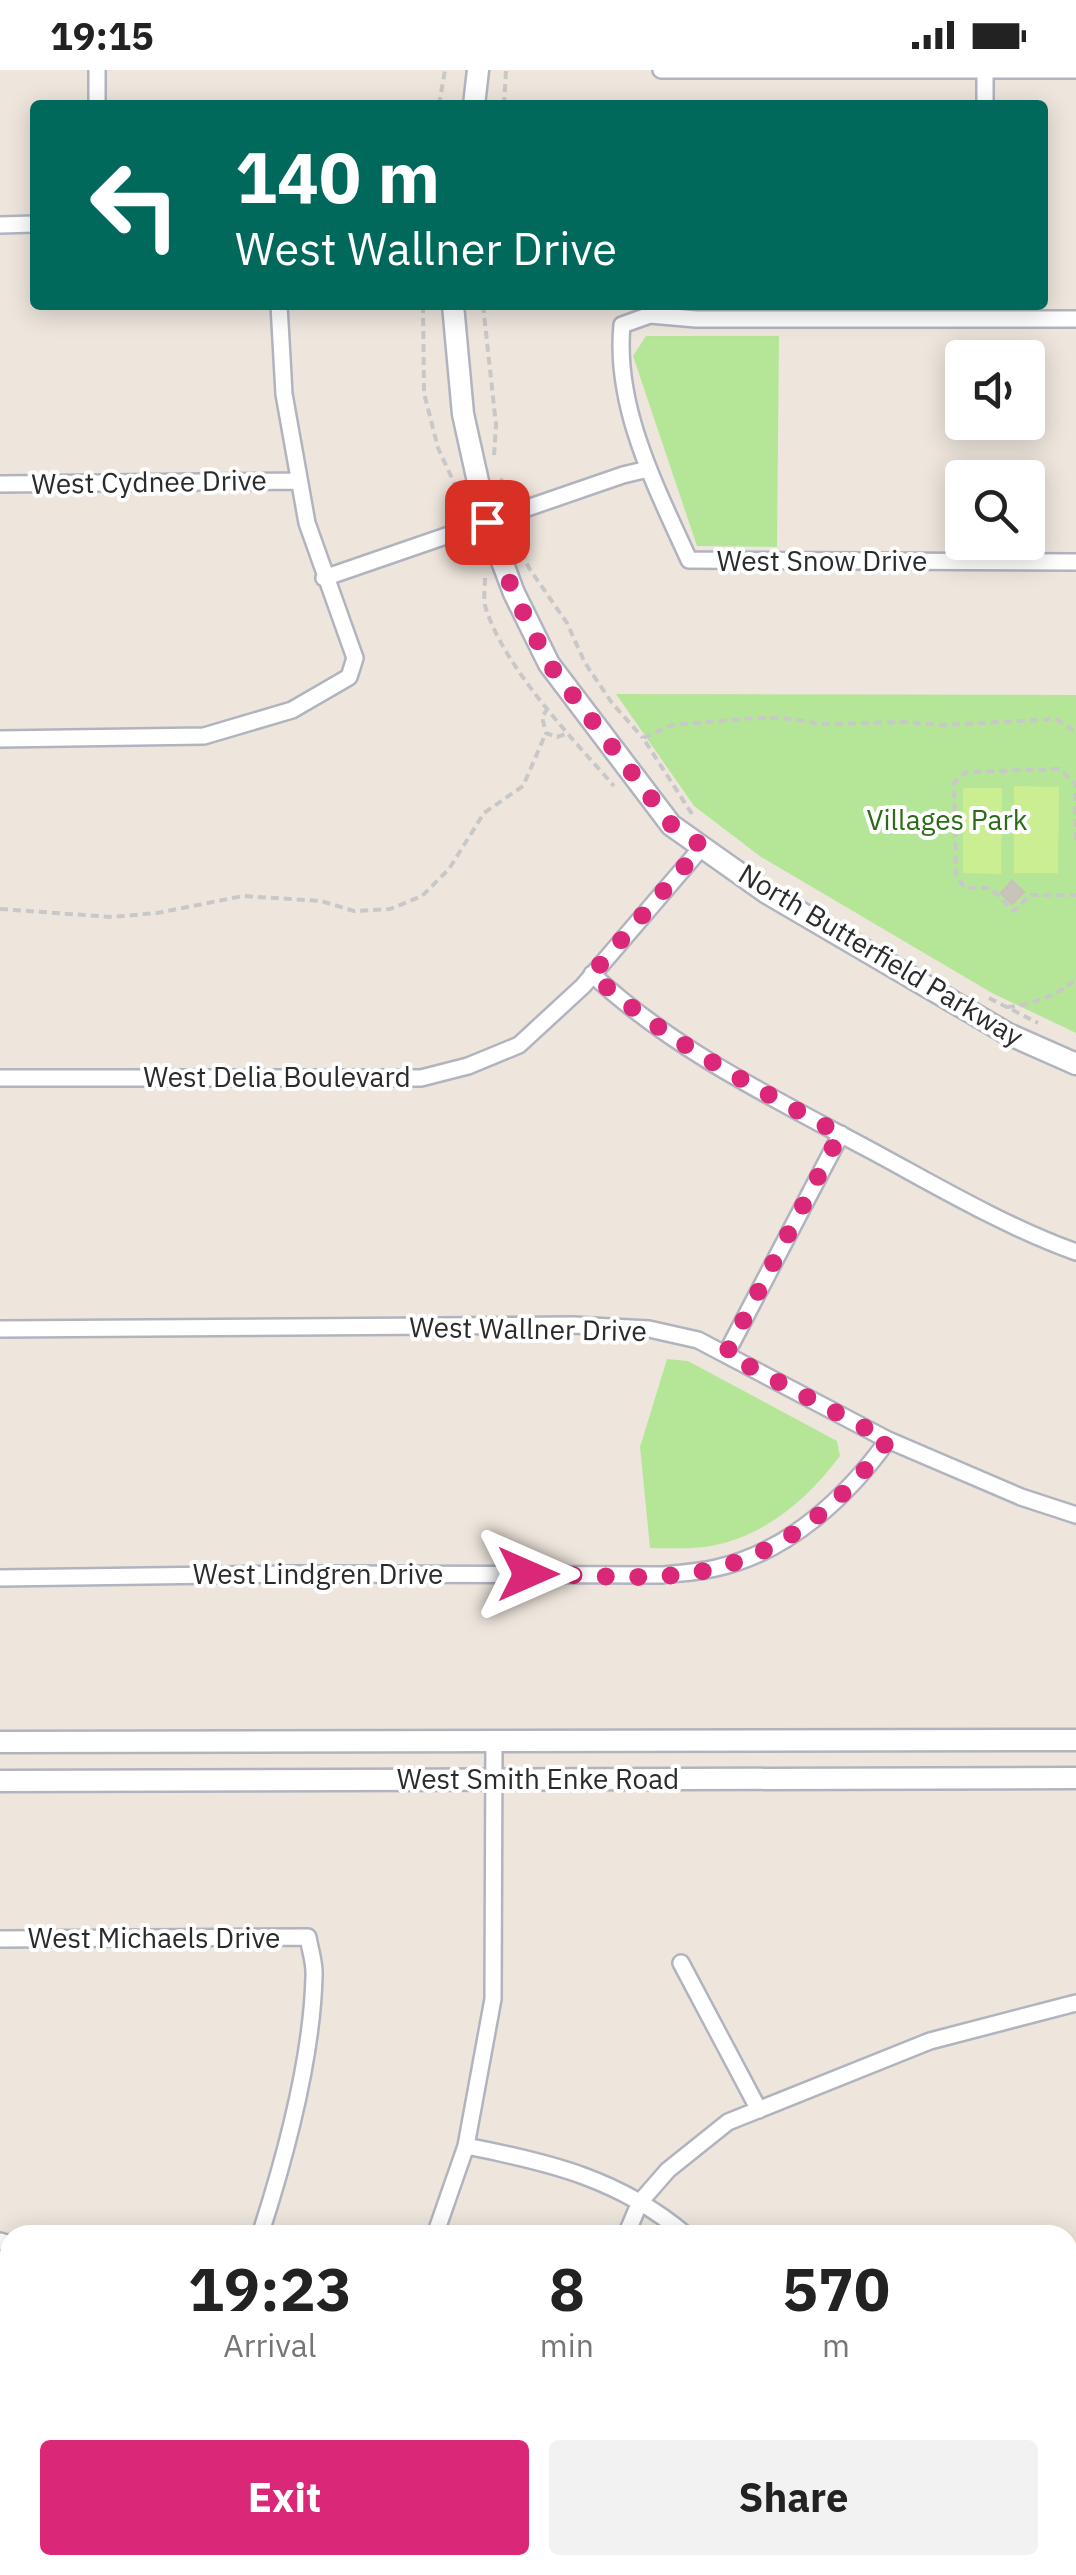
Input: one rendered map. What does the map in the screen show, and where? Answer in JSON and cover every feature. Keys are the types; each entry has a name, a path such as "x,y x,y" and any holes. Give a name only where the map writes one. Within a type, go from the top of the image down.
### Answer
{"street":[{"path":"96,70 97,100"},
{"path":"475,100 478,70"},
{"path":"662,70 1076,70"},
{"path":"985,70 985,100"},
{"path":"0,225 30,224"},
{"path":"0,739 204,736 292,710 349,678 355,658 324,578 299,481 284,394 279,310"},
{"name":"North Butterfield Parkway","path":"453,310 463,414 487,522 514,594 549,664 671,824 766,893 1008,1034 1076,1064"},
{"path":"324,578 648,470 618,360 622,326 650,315 696,319 984,312 1076,319"},
{"name":"West Snow Drive","path":"648,470 689,560 1076,562"},
{"name":"West Cydnee Drive","path":"0,484 299,481"},
{"name":"West Delia Boulevard","path":"0,1078 421,1078 468,1066 519,1044 592,974 702,846"},
{"path":"592,974 656,1025 736,1076 975,1206 1076,1252"},
{"path":"726,1354 840,1134"},
{"name":"West Wallner Drive","path":"0,1329 573,1325 650,1328 698,1340 888,1440 1020,1497 1076,1515"},
{"name":"West Lindgren Drive","path":"0,1578 662,1575 719,1568 770,1547 820,1517 888,1440"},
{"name":"West Smith Enke Road","path":"0,1742 1076,1740"},
{"path":"439,2225 466,2146 494,2000 494,1741"},
{"name":"West Smith Enke Road","path":"0,1781 1076,1778"},
{"name":"West Michaels Drive","path":"0,1939 308,1937 315,1972 306,2050 280,2172 263,2225"},
{"path":"681,1963 759,2110"},
{"path":"630,2225 640,2202 668,2170 728,2122 930,2042 1076,2003"},
{"path":"466,2146 530,2158 601,2180 659,2212 674,2225"}],"path":[{"path":"440,100 445,70"},
{"path":"504,100 506,70"},
{"path":"484,310 496,425 494,460"},
{"path":"496,475 509,490 519,494 528,527 519,545 529,568 567,623 585,663 612,704 643,738 691,812 705,823"},
{"path":"0,909 112,916 158,913 243,896 321,901 354,910 390,909 422,896 449,868 484,813 522,786 546,732 542,718 548,708"},
{"path":"643,738 672,726 754,718 822,724 908,722 942,726 1056,720 1076,732"},
{"path":"546,732 557,736 570,732"},
{"path":"1076,840 1075,783 1059,769 966,772 954,783 956,876 965,888 990,888 1014,911 1030,895 1076,895"},
{"path":"976,990 1007,1007 1024,1006 1065,989 1076,979"}],"green space":[{"path":"646,336 779,336 777,547 697,546 633,356"},
{"name":"Villages Park","path":"616,694 1076,695 1076,1033 992,993 761,857 694,806"},
{"path":"1014,786 1059,787 1058,873 1014,873"},
{"path":"963,788 1002,788 1001,874 963,873"},
{"path":"667,1359 688,1361 837,1441 840,1456 798,1502 746,1535 705,1547 650,1548 640,1447"}],"building":[{"path":"1012,881 1024,892 1012,904 1001,893"}],"route":[{"path":"487,522 514,594 549,664 671,824 702,846 592,974 656,1025 736,1076 840,1134 726,1354 888,1440 820,1517 770,1547 719,1568 662,1575 528,1574"}]}
